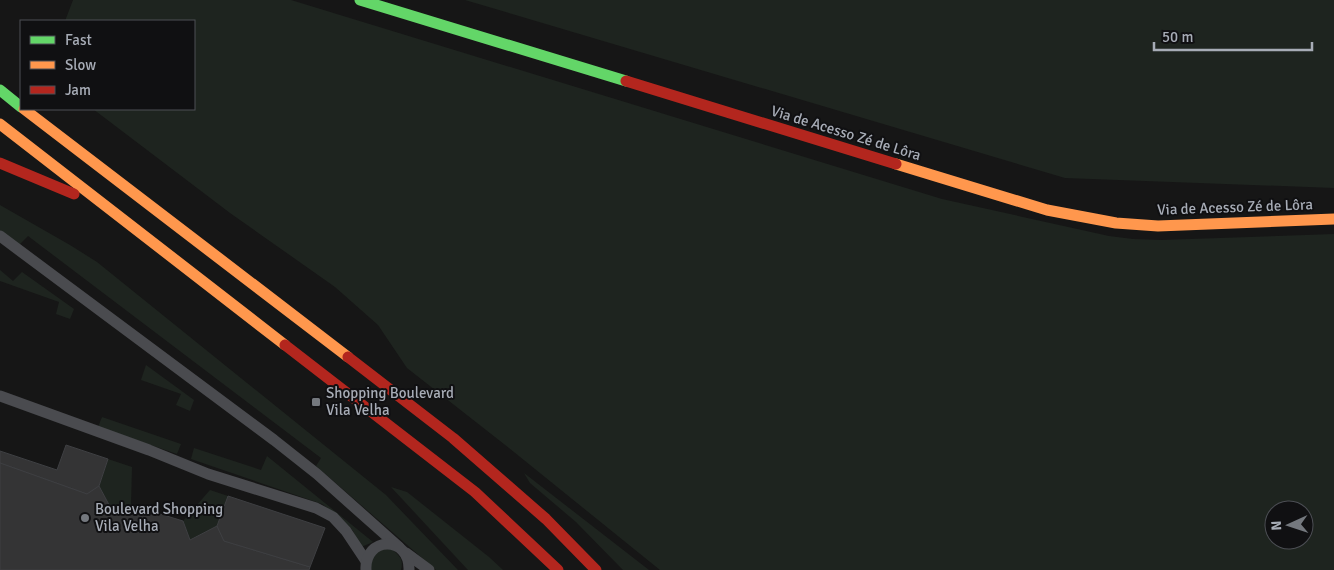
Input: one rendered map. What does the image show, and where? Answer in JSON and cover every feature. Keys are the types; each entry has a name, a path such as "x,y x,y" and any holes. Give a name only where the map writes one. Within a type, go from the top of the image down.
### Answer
{"main road":[{"name":"Via de Acesso Zé de Lôra","path":"360,0 1047,210 1077,217 1132,225 1158,226 1334,219"},
{"path":"0,90 20,106"},
{"path":"26,110 452,438 546,519 596,570"},
{"path":"0,124 474,492 558,570"},
{"path":"0,162 112,210"}],"lane":[{"path":"0,236 317,474 402,550 429,570"},
{"path":"0,396 149,450 208,474 316,508 333,517 346,531 366,568"},
{"path":"366,568 370,554 376,548 383,544 391,544 402,550 409,561 409,570"}],"shaded area":[{"path":"73,0 291,0 942,199 1109,236 1161,240 1334,234 1334,570 660,570 407,368 378,325 335,287 230,213 94,110 195,110 195,20 65,20"},
{"path":"465,0 1334,0 1334,188 1065,178"},
{"path":"0,205 97,262 386,495 458,570 436,570 316,466 321,458 28,236 18,246 0,231"},
{"path":"0,270 13,281 22,272 74,309 70,319 56,314 59,302 0,281"},
{"path":"146,365 194,400 190,411 176,405 181,394 141,380"},
{"path":"102,417 181,444 177,454 98,427"},
{"path":"194,448 261,470 267,456 373,542 359,548 353,531 342,519 322,504 191,459"},
{"path":"108,459 132,467 131,505 115,516 99,486"},
{"path":"524,473 649,570 623,570 576,522 530,483"},
{"path":"391,487 407,492 503,570 468,570"},
{"path":"210,490 228,496 217,526 190,540 183,521"},
{"path":"390,548 400,558 402,563 401,570 371,570 370,560 378,550"}],"building":[{"path":"66,445 108,459 99,486 87,494 0,463 0,451 57,470"},
{"name":"Boulevard Shopping Vila Velha","path":"0,463 87,494 99,486 115,516 131,505 183,521 190,540 217,526 224,541 310,567 309,570 0,570"},
{"path":"228,496 325,528 310,567 224,541 217,526"}],"traffic: fast":[{"path":"360,0 626,81"},
{"path":"0,90 20,106"}],"traffic: slow":[{"path":"25,110 348,357"},
{"path":"0,124 285,345"},
{"path":"896,164 1047,210 1116,223 1158,226 1334,219"}],"traffic: jam":[{"path":"626,81 896,164"},
{"path":"0,163 74,194"},
{"path":"285,345 475,492 558,570"},
{"path":"348,357 453,438 546,519 596,570"}],"place":[{"name":"Shopping Boulevard Vila Velha","path":"316,402"},
{"name":"Boulevard Shopping Vila Velha","path":"85,518"}]}
